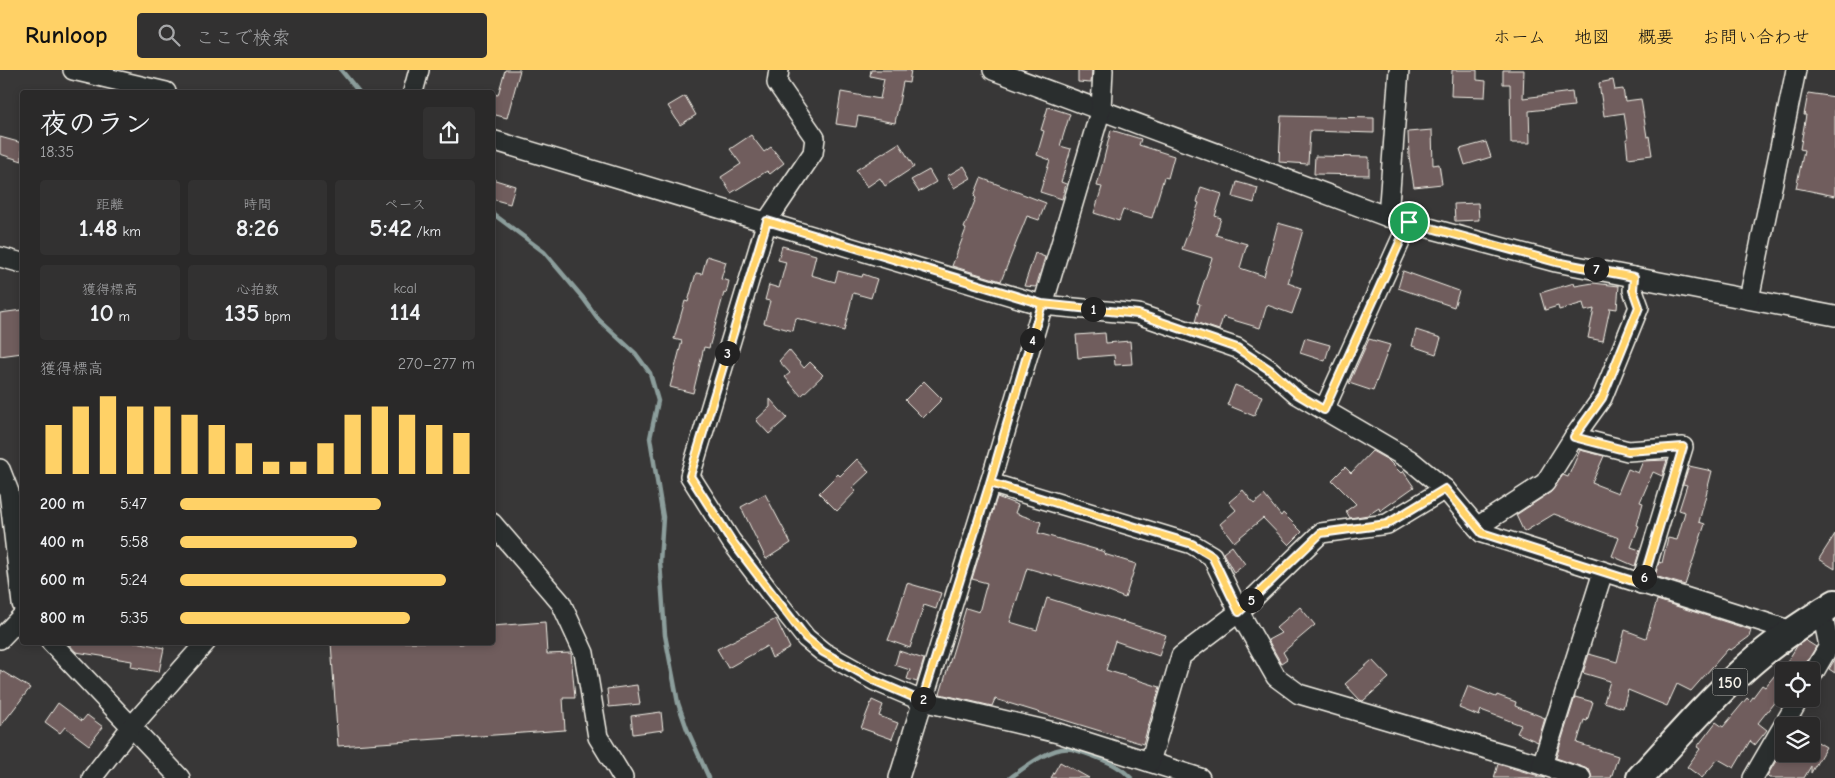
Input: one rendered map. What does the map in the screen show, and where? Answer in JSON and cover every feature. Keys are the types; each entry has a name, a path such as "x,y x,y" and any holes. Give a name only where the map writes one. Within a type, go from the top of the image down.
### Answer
{"highway":[{"name":"150","path":"1640,778 1705,706 1752,662 1792,631 1829,607"}],"street":[{"path":"73,70 158,90"},
{"path":"414,90 419,70"},
{"path":"780,70 777,83 815,138 813,152 767,221 690,476 731,540 806,638 823,652 875,681 922,701 1058,732 1200,778"},
{"path":"993,70 1388,217 1556,262 1835,316"},
{"path":"898,778 990,483 1101,109 1103,70"},
{"path":"1388,217 1399,70"},
{"path":"1749,299 1796,70"},
{"path":"495,141 1042,304 1138,314 1237,348 1270,370 1297,394 1410,460 1445,489 1482,533 1792,631"},
{"path":"1324,410 1409,222"},
{"path":"0,257 20,262"},
{"path":"1477,527 1545,483 1574,437 1602,398 1639,307 1633,290 1634,277"},
{"path":"1574,437 1628,451 1683,447 1642,584"},
{"path":"0,469 9,492 20,587"},
{"path":"990,483 1192,544 1212,556 1239,612 1276,677 1300,694 1581,778"},
{"path":"1150,762 1181,656 1239,612 1321,533 1387,524 1445,489"},
{"path":"495,526 561,603 584,653 598,737 623,778"},
{"path":"1542,765 1603,572"},
{"path":"1820,662 1830,646 1829,607"},
{"path":"0,639 20,618"},
{"path":"54,645 180,778"},
{"path":"92,778 132,726 203,645"},
{"path":"1753,778 1794,707"}],"building":[{"path":"505,70 520,70 507,118 495,115 495,94 498,95"},
{"path":"871,70 911,70 909,83 903,82 895,123 858,116 856,127 836,124 841,92 880,99 884,79 870,76"},
{"path":"1078,70 1092,70 1091,83 1078,82"},
{"path":"1452,70 1477,70 1477,80 1486,81 1485,97 1451,96"},
{"path":"1503,70 1524,70 1523,98 1572,92 1574,106 1529,111 1530,143 1511,143 1510,84 1503,84"},
{"path":"1613,80 1615,90 1623,89 1625,101 1641,99 1652,155 1628,158 1626,139 1628,139 1624,113 1604,116 1599,83"},
{"path":"1808,93 1835,97 1835,196 1796,188 1804,150 1800,149"},
{"path":"685,96 696,115 680,125 668,106"},
{"path":"1048,107 1070,114 1060,146 1071,149 1061,182 1066,184 1062,199 1040,192 1050,160 1037,155 1044,131 1041,130"},
{"path":"1281,116 1374,118 1374,133 1310,131 1308,164 1279,162"},
{"path":"1111,130 1141,139 1139,145 1174,156 1168,178 1164,177 1152,218 1123,210 1119,221 1094,213 1102,187 1097,186"},
{"path":"1432,130 1433,165 1439,164 1442,184 1414,187 1409,156 1408,132"},
{"path":"751,135 764,152 771,147 784,163 770,174 767,171 731,193 721,177 741,164 730,149"},
{"path":"0,137 20,142 20,160 0,154"},
{"path":"1486,142 1491,157 1465,165 1460,149"},
{"path":"899,143 914,167 885,186 880,178 867,187 856,170"},
{"path":"1315,156 1369,157 1369,175 1314,174"},
{"path":"964,166 971,178 954,188 947,176"},
{"path":"929,170 936,182 919,192 911,180"},
{"path":"981,178 1046,203 1039,220 1027,216 1001,281 952,266 966,229 964,228 976,198 974,196"},
{"path":"495,180 515,186 510,204 495,200"},
{"path":"1237,182 1258,188 1254,203 1233,197"},
{"path":"1201,187 1222,194 1215,216 1221,218 1216,235 1247,244 1240,268 1264,276 1278,223 1303,230 1288,283 1301,288 1292,314 1267,305 1260,328 1223,317 1219,330 1195,322 1200,304 1197,303 1212,258 1182,249 1199,203 1197,202"},
{"path":"1478,203 1479,220 1455,221 1454,204"},
{"path":"782,246 816,255 811,275 835,282 838,271 862,277 863,274 877,279 871,298 853,293 844,331 796,318 793,331 764,323 770,301 765,300 769,285 779,288 786,262 778,260"},
{"path":"1035,253 1045,257 1036,287 1024,286"},
{"path":"707,256 726,262 721,279 729,281 709,348 704,347 693,393 670,387 682,341 674,339 685,301 688,302 696,273 702,274"},
{"path":"1403,271 1459,291 1454,307 1398,288"},
{"path":"1574,283 1575,286 1593,283 1619,286 1617,309 1610,308 1603,341 1588,338 1594,309 1585,311 1583,303 1559,310 1558,306 1545,310 1540,293"},
{"path":"20,310 20,353 0,356 0,313"},
{"path":"1416,330 1441,338 1436,354 1412,346"},
{"path":"1105,333 1106,343 1130,341 1132,364 1115,365 1114,355 1078,358 1076,335"},
{"path":"1305,338 1330,345 1325,361 1300,353"},
{"path":"1369,339 1390,345 1373,391 1349,383"},
{"path":"789,350 804,368 810,362 823,375 801,396 785,377 790,373 779,361"},
{"path":"924,381 942,399 923,418 905,400"},
{"path":"1235,385 1262,396 1254,416 1227,405"},
{"path":"770,399 787,418 769,434 756,420 770,407"},
{"path":"1580,450 1604,456 1592,483 1618,493 1628,469 1638,473 1643,461 1667,460 1662,476 1653,472 1640,502 1643,503 1637,525 1639,526 1631,547 1640,550 1635,566 1612,556 1619,538 1554,514 1524,532 1516,515 1551,492 1563,475 1568,477"},
{"path":"1372,451 1388,460 1401,473 1403,471 1414,487 1380,511 1379,508 1368,515 1350,518 1346,511 1356,504 1332,480 1345,467 1351,473"},
{"path":"857,459 869,472 852,488 856,491 837,511 819,493"},
{"path":"1689,466 1712,471 1699,522 1705,524 1685,585 1655,576 1659,562 1662,563 1668,538 1677,540 1685,512 1679,510 1687,485 1683,484"},
{"path":"1243,490 1254,504 1264,495 1281,516 1283,513 1302,532 1289,545 1263,518 1234,542 1220,524 1236,510 1229,502"},
{"path":"765,494 791,543 766,559 741,507"},
{"path":"997,497 1018,505 1015,513 1041,522 1038,533 1105,552 1104,554 1136,564 1125,598 1101,589 1027,568 1010,622 1037,630 1047,598 1166,635 1159,656 1115,641 1106,670 1160,687 1143,744 995,699 992,706 940,694 966,608 979,612 987,583 972,579"},
{"path":"1835,534 1835,569 1819,559"},
{"path":"1232,546 1245,564 1234,573 1223,553"},
{"path":"907,583 941,593 936,609 924,605 910,648 888,640"},
{"path":"1657,600 1751,630 1749,637 1731,650 1728,649 1691,691 1677,684 1667,706 1628,690 1623,708 1604,702 1610,681 1583,673 1589,654 1617,662 1625,630 1646,638"},
{"path":"1300,607 1315,625 1283,652 1287,659 1281,663 1268,640 1281,633 1276,628"},
{"path":"776,619 790,648 772,658 767,646 728,668 717,649"},
{"path":"545,622 547,654 571,653 575,698 563,698 565,730 338,746 331,645 495,645 495,626"},
{"path":"1805,640 1816,647 1807,662 1787,662 1797,646"},
{"path":"70,645 150,645 164,648 159,672 131,667 132,661 76,652"},
{"path":"899,651 924,659 917,682 907,679 910,670 895,665"},
{"path":"1835,659 1835,673 1829,669"},
{"path":"1372,660 1389,678 1363,701 1345,684"},
{"path":"0,670 30,688 0,727"},
{"path":"1775,675 1775,701 1758,723 1767,730 1755,745 1750,741 1734,768 1718,759 1702,778 1687,767 1700,749 1697,747 1716,722 1723,727 1747,698 1750,701 1762,685 1765,687"},
{"path":"637,685 640,704 609,707 607,689"},
{"path":"1468,686 1496,697 1497,695 1516,702 1515,706 1545,718 1538,742 1517,733 1521,725 1481,710 1479,716 1459,708"},
{"path":"1575,697 1593,702 1587,721 1584,720 1577,743 1618,756 1611,778 1592,778 1590,771 1585,768 1556,758"},
{"path":"872,700 883,705 879,716 898,723 892,739 861,728"},
{"path":"58,703 82,721 87,715 103,727 89,745 65,727 60,733 45,722"},
{"path":"661,712 663,730 633,734 631,716"},
{"path":"1820,743 1826,747 1820,757"},
{"path":"1060,762 1089,778 1051,778"},
{"path":"1775,762 1817,762 1811,773 1811,766 1804,778 1769,778 1767,776"},
{"path":"1498,764 1539,776 1545,778 1494,778"}],"waterway":[{"path":"341,70 357,90"},
{"path":"495,215 544,252 599,320 636,354 650,373 658,401 650,438 663,517 660,562 665,635 678,703 687,729 709,778"},
{"path":"1010,778 1040,758 1056,750 1064,749 1079,751 1107,762 1128,774 1131,778"}],"route":[{"path":"1409,222 1324,410 1297,394 1270,370 1237,348 1138,314 1042,304 990,483 922,701 875,681 823,652 806,638 731,540 690,476 767,221 1042,304 1007,424 990,483 1192,544 1212,556 1239,612 1321,533 1387,524 1445,489 1482,533 1642,584 1683,447 1628,451 1574,437 1602,398 1639,307 1633,290 1634,277 1556,262 1409,222"}]}
